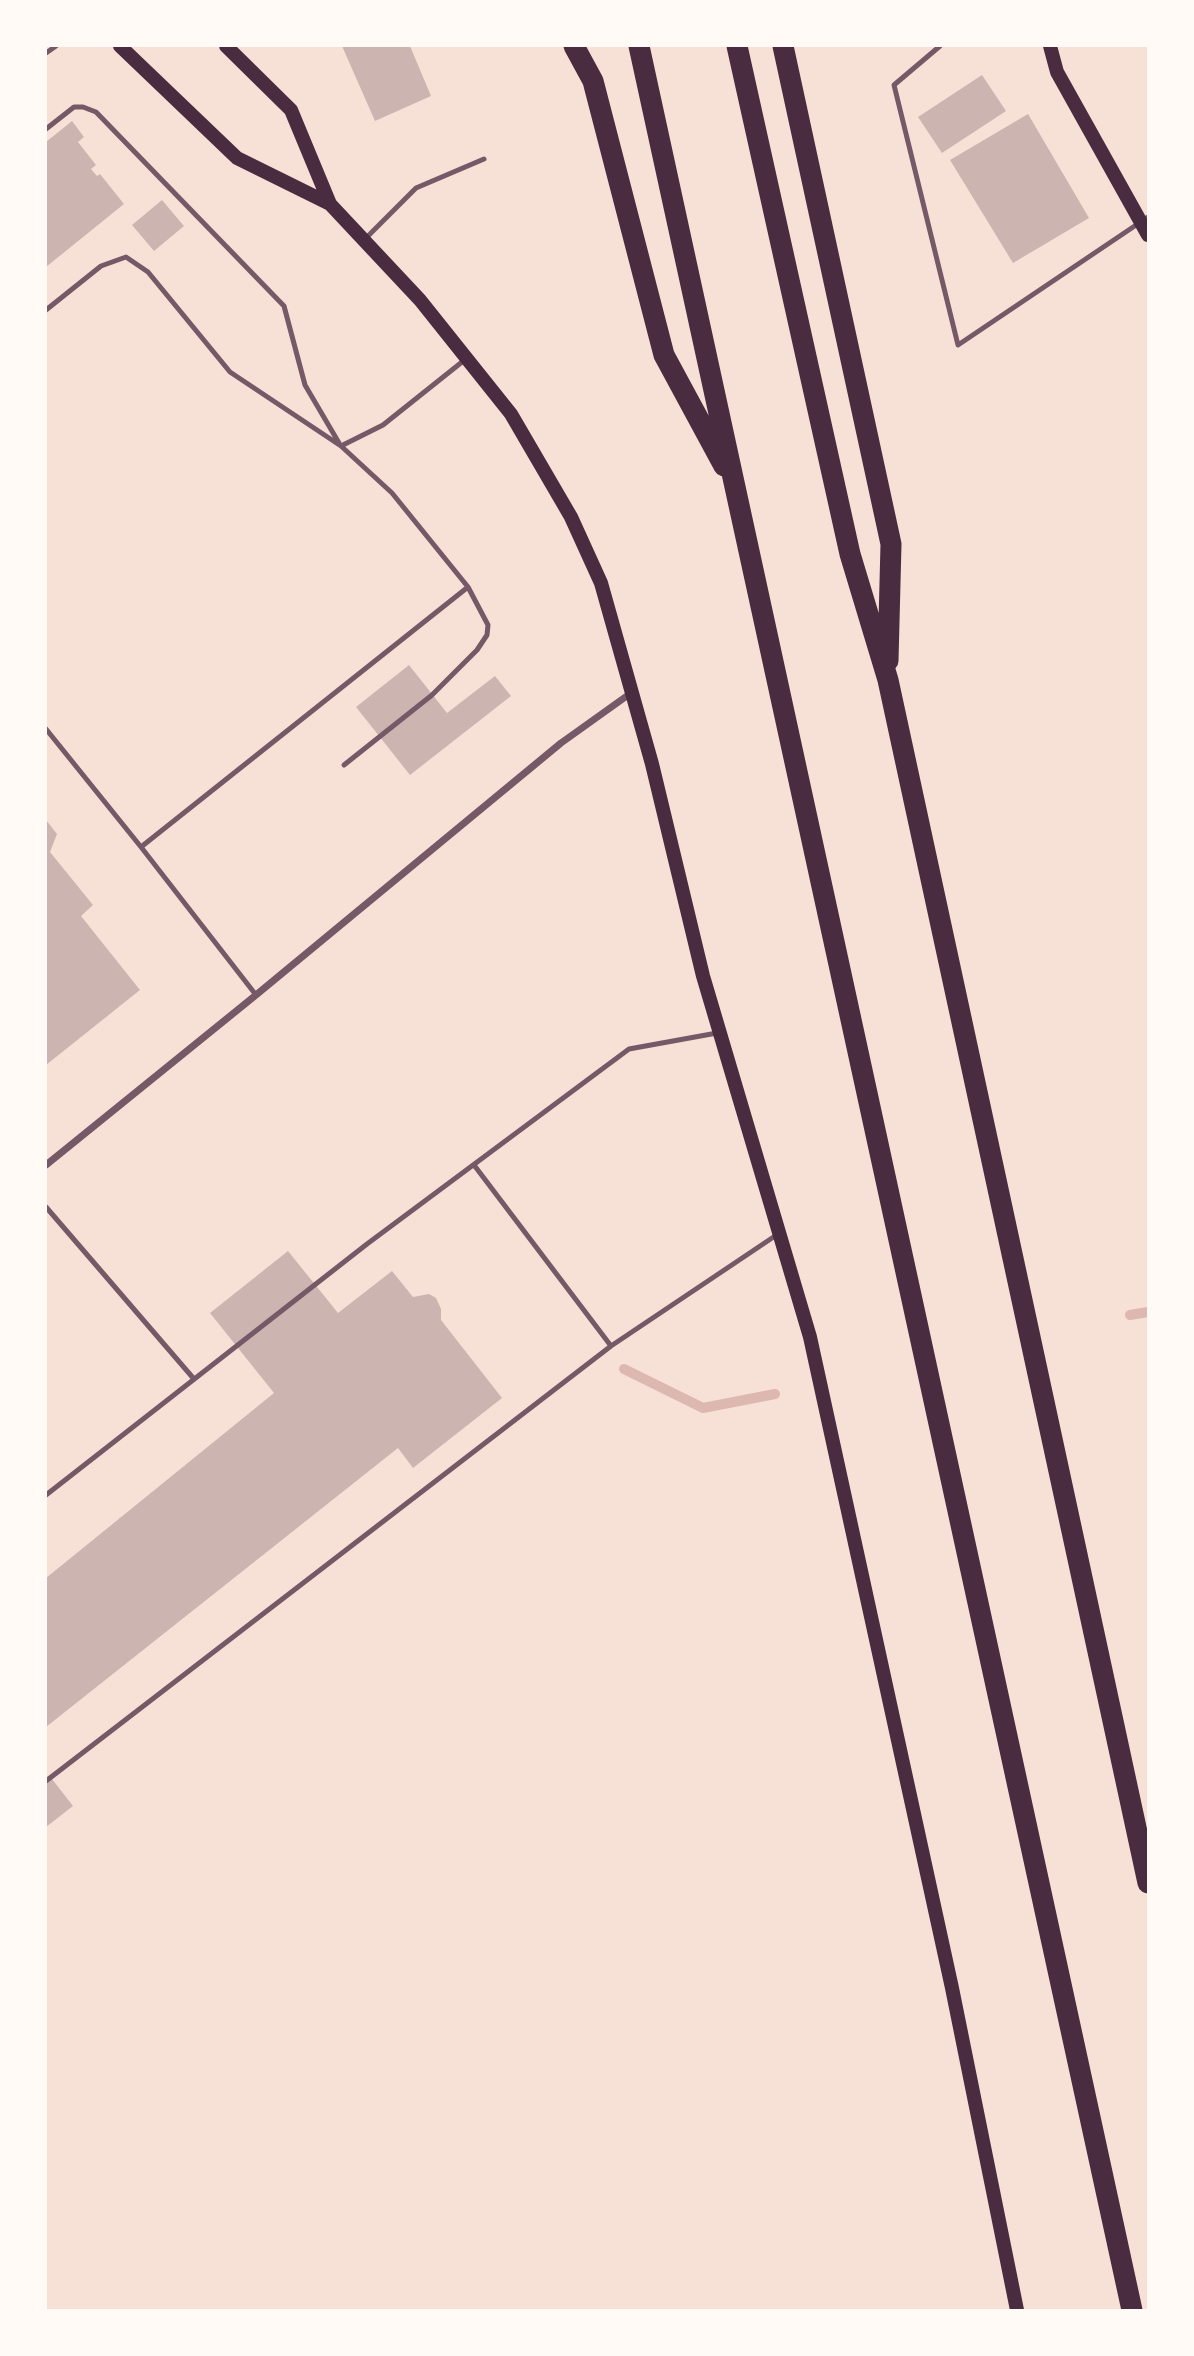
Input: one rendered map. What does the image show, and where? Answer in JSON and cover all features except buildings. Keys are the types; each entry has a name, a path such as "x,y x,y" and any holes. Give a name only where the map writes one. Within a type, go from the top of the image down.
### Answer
{"highway":[{"path":"574,46 593,80 664,355 736,488"},
{"path":"639,46 1132,2311"},
{"path":"737,46 850,554 888,680 1149,1883"},
{"path":"783,46 891,544 888,680"}],"main road":[{"path":"120,46 237,158 330,204 420,300 511,414 571,517 601,583 652,764 693,941 813,1350 952,1988 1017,2311"},
{"path":"226,46 291,110 330,204"},
{"path":"1049,46 1057,72 1144,218 1149,235"}],"street":[{"path":"46,1165 561,743 632,693"}],"lane":[{"path":"46,52 56,46"},
{"path":"940,46 894,85 958,345 1144,218"},
{"path":"46,129 74,107 96,112 284,306 305,385 341,446"},
{"path":"365,239 416,188 484,159"},
{"path":"46,310 100,266 126,257 148,272 230,372 341,446 392,493 468,587 488,625 487,635 477,650 432,695 344,765"},
{"path":"341,446 383,425 468,358"},
{"path":"141,847 468,587"},
{"path":"46,729 256,995"},
{"path":"46,1496 367,1244 629,1049 720,1032"},
{"path":"474,1165 611,1346"},
{"path":"46,1207 194,1379"},
{"path":"46,1781 611,1346 779,1234"}],"waterway":[{"path":"1130,1315 1148,1312"},
{"path":"624,1369 703,1408 775,1394"}]}
